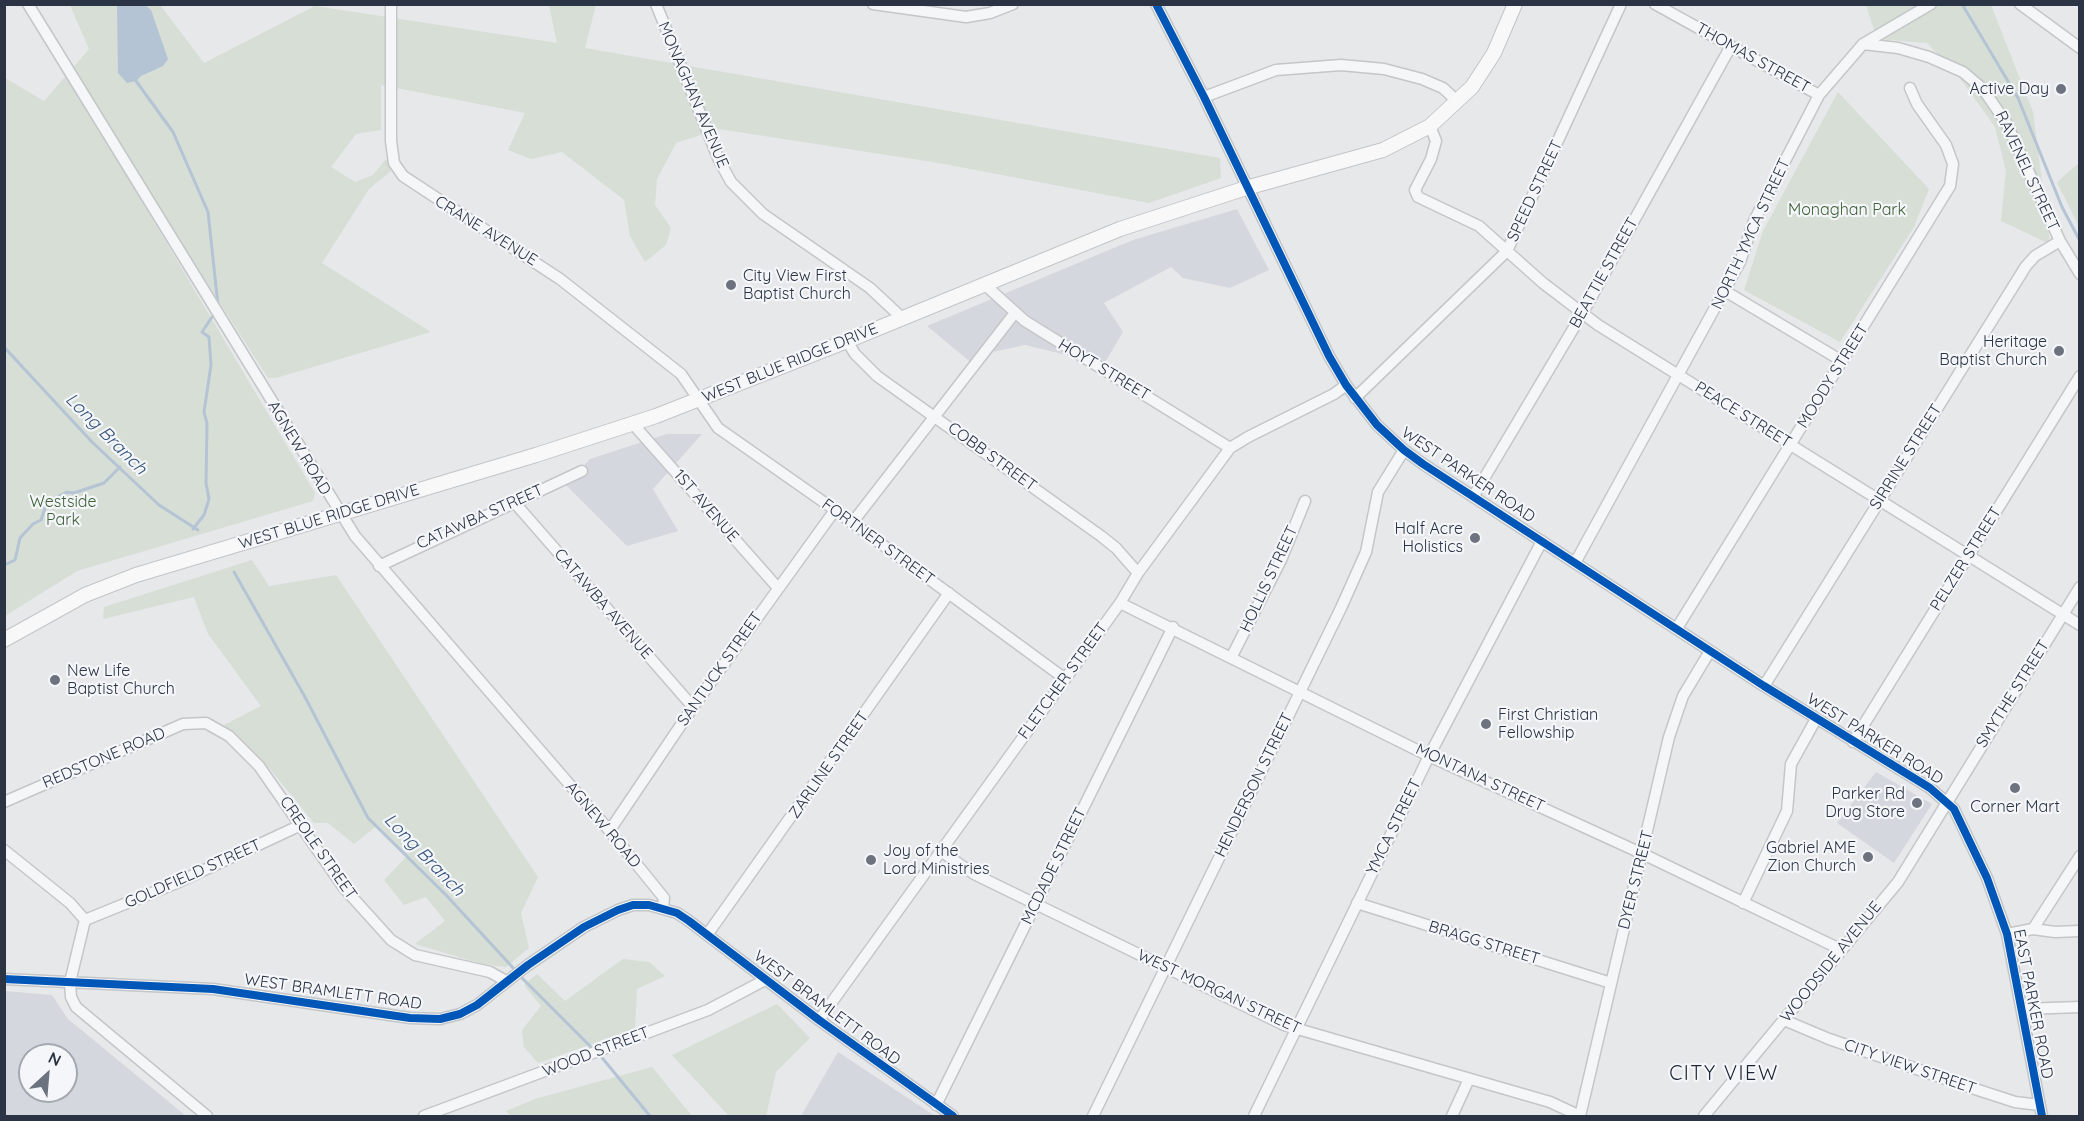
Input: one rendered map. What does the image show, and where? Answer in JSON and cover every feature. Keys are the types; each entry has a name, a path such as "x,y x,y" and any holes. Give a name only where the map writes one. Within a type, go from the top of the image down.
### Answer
{"main road":[{"name":"WEST BLUE RIDGE DRIVE","path":"4,640 52,612 116,582 633,424 847,341 1119,229 1246,188 1383,150 1430,126 1472,87 1484,69 1515,4"}],"street":[{"name":"AGNEW ROAD","path":"28,4 339,513 379,566 608,830 664,898 663,908"},
{"name":"CRANE AVENUE","path":"391,4 391,141 394,163 403,176 560,279 671,365 681,374 699,400"},
{"name":"MONAGHAN AVENUE","path":"656,4 719,160 731,182 763,214 870,288 892,306 901,317"},
{"path":"873,4 966,17 990,13 1013,4"},
{"name":"WEST PARKER ROAD","path":"1156,4 1204,97 1329,356 1355,398 1377,425 1404,450 1473,497 1764,686 1947,800"},
{"name":"SPEED STREET","path":"1355,398 1507,251 1621,4"},
{"name":"THOMAS STREET","path":"1654,4 1819,94"},
{"name":"NORTH YMCA STREET","path":"1575,563 1725,291 1740,262 1754,221 1819,94 1863,44 1931,4"},
{"path":"2020,4 2079,48"},
{"name":"RAVENEL STREET","path":"1863,44 1898,48 1929,57 1963,72 1983,89 2007,124 2060,241 2079,274"},
{"name":"BEATTIE STREET","path":"1473,497 1582,314 1731,46"},
{"path":"1204,97 1269,72 1293,67 1341,64 1384,69 1422,78 1443,88 1457,101"},
{"name":"MOODY STREET","path":"1677,628 1950,186 1953,164 1946,145 1917,104 1910,88"},
{"name":"PEACE STREET","path":"1430,126 1436,141 1435,150 1417,185 1416,194 1423,201 1479,226 1582,314 2079,625"},
{"name":"SIRRINE STREET","path":"1764,686 2026,266 2035,256 2060,241"},
{"name":"HOYT STREET","path":"984,284 1014,314 1230,448"},
{"path":"1725,291 1842,361"},
{"path":"852,523 1014,314"},
{"name":"COBB STREET","path":"847,341 855,354 877,376 1101,536 1116,548 1138,573"},
{"name":"PELZER STREET","path":"1853,742 2079,376"},
{"name":"FLETCHER STREET","path":"819,1020 942,852 1064,678 1120,603 1138,573 1230,448 1334,394 1346,385"},
{"name":"FORTNER STREET","path":"699,400 718,428 835,510 1064,678"},
{"name":"1ST AVENUE","path":"633,424 778,588"},
{"name":"HENDERSON STREET","path":"1093,1116 1362,564 1378,492 1404,450"},
{"name":"CATAWBA STREET","path":"379,566 582,471"},
{"name":"HOLLIS STREET","path":"1232,656 1281,560 1305,501"},
{"name":"CATAWBA AVENUE","path":"514,502 693,706"},
{"name":"SANTUCK STREET","path":"608,830 693,706 835,510"},
{"name":"YMCA STREET","path":"1254,1116 1429,756 1542,542"},
{"name":"SMYTHE STREET","path":"1947,800 2079,587"},
{"name":"ZARLINE STREET","path":"707,935 949,593"},
{"name":"MONTANA STREET","path":"1120,603 1232,656 1429,756 1643,854 1842,950"},
{"name":"MCDADE STREET","path":"936,1105 1173,627"},
{"name":"DYER STREET","path":"1580,1116 1673,721 1683,696 1710,651"},
{"path":"1743,903 1787,811 1791,764 1816,719"},
{"name":"REDSTONE ROAD","path":"4,802 183,724 206,723"},
{"name":"CREOLE STREET","path":"206,723 229,736 274,784 344,888 397,946 415,955 490,972 509,979"},
{"name":"EAST PARKER ROAD","path":"1947,800 1961,820 2007,934 2041,1111"},
{"name":"WOODSIDE AVENUE","path":"1704,1116 1898,882 1947,800"},
{"name":"GOLDFIELD STREET","path":"85,920 174,884 301,825"},
{"path":"4,850 70,903 85,920 70,982 71,997 76,1007 207,1116"},
{"name":"WEST MORGAN STREET","path":"942,852 974,874 1164,968 1296,1029 1550,1102 1580,1116"},
{"path":"2033,929 2079,856"},
{"name":"BRAGG STREET","path":"1357,903 1611,983"},
{"name":"WEST BRAMLETT ROAD","path":"4,979 213,989 429,1019 451,1017 469,1010 564,939 618,910 633,905 663,908 682,917 819,1020 953,1116"},
{"path":"2007,934 2033,929 2055,932 2079,931"},
{"name":"WOOD STREET","path":"424,1116 708,1010 765,980"},
{"path":"2023,1009 2079,1007"},
{"name":"CITY VIEW STREET","path":"1784,1020 1829,1040 2041,1111"},
{"path":"1452,1116 1469,1079"}],"shaded area":[{"path":"1237,209 1269,270 1230,288 1183,278 1171,267 1104,303 1123,332 1104,364 1025,345 993,352 979,369 927,326 1133,240"},
{"path":"667,434 702,434 653,489 678,531 627,546 566,485 590,459"},
{"path":"1876,772 1932,804 1894,863 1837,823"},
{"path":"4,991 52,995 68,1019 186,1116 5,1116"},
{"path":"838,1052 935,1116 801,1116"}],"green space":[{"name":"Westside Park","path":"70,5 160,5 204,63 315,6 557,43 549,5 596,5 585,48 1220,158 1221,178 1149,203 939,163 719,129 676,143 657,179 655,205 671,228 666,245 645,262 630,236 624,200 562,152 531,159 508,150 525,113 381,85 381,130 356,134 331,167 355,182 373,175 386,159 391,171 369,189 322,263 431,332 276,378 268,378 154,200 144,205 315,493 313,501 77,571 5,616 5,78 44,101 89,49"},
{"path":"1866,5 1991,5 2033,112 2050,244 2001,221 2006,171 1995,127 1957,74 1927,43 1877,39"},
{"name":"Monaghan Park","path":"1838,92 1929,189 1914,227 1840,342 1744,290 1763,231"},
{"path":"2079,163 2079,227 2057,182"},
{"path":"252,560 269,586 336,575 538,877 521,913 529,948 506,967 482,964 415,944 445,921 426,897 404,905 384,880 406,857 375,827 354,844 328,823 314,823 270,769 224,725 261,706 208,634 194,597 103,619 104,607"},
{"path":"623,959 649,962 665,976 637,989 635,1029 538,1063 524,1047 522,1030 541,1006 524,985 537,974 565,1001"},
{"path":"777,1004 810,1038 776,1072 766,1116 729,1116 672,1055"},
{"path":"652,1067 692,1116 511,1116 506,1111 535,1099"}],"water":[{"path":"117,5 145,5 151,10 168,59 163,66 141,76 136,81 127,83 118,73"}],"waterway":[{"path":"1962,4 2018,98 2062,207 2080,241"},
{"path":"136,81 173,132 208,212 218,305"},
{"path":"193,529 204,515 209,499 206,483 207,423 204,412 211,365 209,337 202,332 212,317"},
{"name":"Long Branch","path":"4,347 92,442 159,505 198,530"},
{"path":"4,565 15,560 20,538 33,524 41,520 45,508 54,499 67,492 74,493 104,483 120,467"},
{"name":"Long Branch","path":"234,572 305,697 368,818 446,895 516,971"},
{"name":"Long Branch","path":"520,976 594,1050"},
{"name":"Long Branch","path":"599,1054 650,1116"}],"cycle path":[{"path":"1156,4 1204,97 1329,356 1346,385 1377,425 1423,464 1764,686 1930,788 1954,809 1987,878 2007,934 2042,1116"},
{"path":"4,979 213,989 410,1018 440,1019 460,1014 477,1005 528,965 584,927 618,910 633,905 649,905 677,913 689,921 819,1020 953,1116"}],"place":[{"name":"Active Day","path":"2061,89"},
{"name":"City View First Baptist Church","path":"731,285"},
{"name":"Heritage Baptist Church","path":"2059,351"},
{"name":"Half Acre Holistics","path":"1475,538"},
{"name":"New Life Baptist Church","path":"55,680"},
{"name":"First Christian Fellowship","path":"1486,724"},
{"name":"Corner Mart","path":"2015,788"},
{"name":"Parker Rd Drug Store","path":"1917,803"},
{"name":"Gabriel AME Zion Church","path":"1868,857"},
{"name":"Joy of the Lord Ministries","path":"871,860"}],"district":[{"name":"CITY VIEW","path":"1724,1074"}]}
